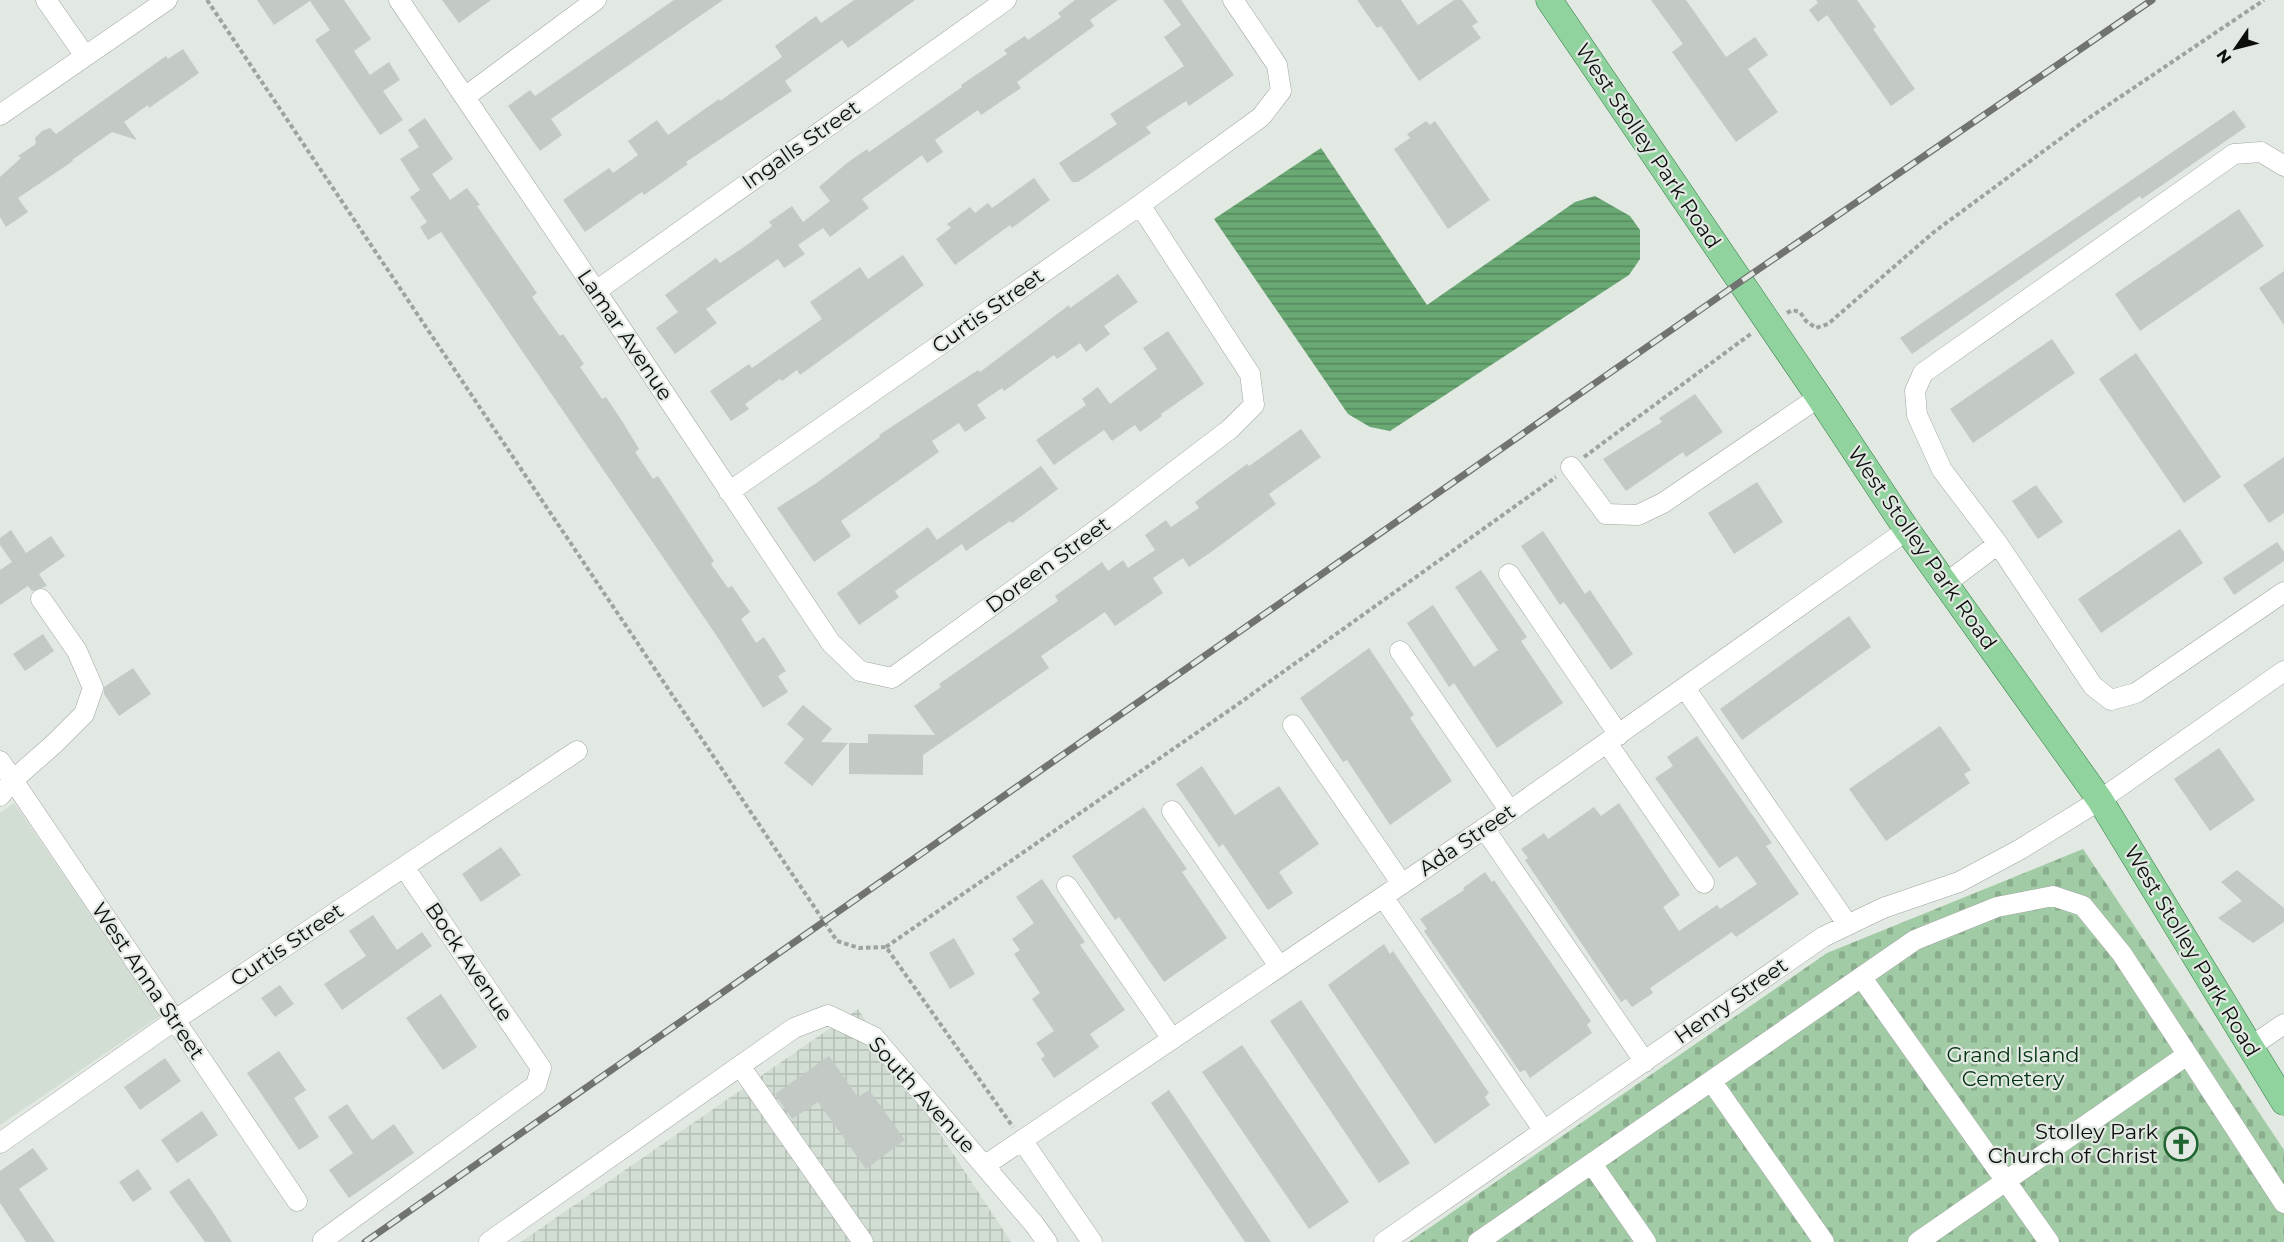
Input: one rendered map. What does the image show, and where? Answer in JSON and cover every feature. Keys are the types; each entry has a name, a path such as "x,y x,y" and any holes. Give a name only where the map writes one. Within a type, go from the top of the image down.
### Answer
{"main road":[{"name":"West Stolley Park Road","path":"1550,0 1819,396 1906,530 2100,800 2284,1101"}],"street":[{"path":"46,0 85,56"},
{"path":"0,116 167,0"},
{"name":"Lamar Avenue","path":"399,0 831,643 855,666"},
{"path":"465,97 596,0"},
{"name":"Ingalls Street","path":"596,291 1006,0"},
{"name":"Curtis Street","path":"729,492 1140,205 1261,117 1281,91 1277,65 1233,0"},
{"path":"2284,166 2261,152 2234,154 1923,373 1916,391 1917,416 1942,470 1998,544 2093,686 2111,700 2136,693 2284,592"},
{"name":"Doreen Street","path":"855,666 860,671 892,678 1121,512 1234,425 1254,405 1250,374 1140,205"},
{"path":"1571,467 1606,514 1638,515 1663,503 1819,396"},
{"name":"Ada Street","path":"1022,1140 1510,811 1906,530"},
{"path":"1945,584 1998,544"},
{"path":"1509,574 1704,883"},
{"path":"0,796 13,780 84,714 93,688 77,651 41,599"},
{"path":"1400,651 1510,811"},
{"name":"Henry Street","path":"1384,1242 1823,937 1883,908 1959,882 2019,850 2100,800 2284,671"},
{"path":"1685,688 1848,925"},
{"path":"1293,726 1402,884"},
{"name":"Curtis Street","path":"0,1143 175,1020 577,751"},
{"name":"West Anna Street","path":"0,761 297,1201"},
{"path":"1172,811 1279,966"},
{"path":"1484,828 1645,1062"},
{"name":"Bock Avenue","path":"323,1240 536,1085 541,1068 404,867"},
{"path":"1067,886 1172,1039"},
{"path":"1478,1242 1915,940 1997,907 2053,896 2083,906 2122,954 2284,1203"},
{"path":"1383,897 1544,1131"},
{"path":"1862,978 2049,1242"},
{"name":"South Avenue","path":"489,1242 794,1028 828,1015 874,1037 984,1166 1022,1140"},
{"path":"2250,1047 2284,1024"},
{"path":"1918,1242 2187,1055"},
{"path":"740,1066 863,1242"},
{"path":"1712,1082 1824,1242"},
{"path":"1022,1140 1092,1242"},
{"path":"1592,1164 1646,1242"},
{"path":"984,1166 1047,1242"}],"path":[{"path":"207,0 837,941 859,948 886,947 1234,707 1571,467 1768,321 1792,310 1800,312 1806,321 1816,328 1828,324 1934,232 1971,204 2083,122 2264,0"},
{"path":"886,947 1022,1140"}],"shaded area":[{"path":"1321,148 1427,305 1575,202 1595,196 1630,216 1640,230 1640,259 1629,275 1390,431 1370,427 1348,414 1214,219"},
{"path":"14,803 160,1016 0,1125 0,813"},
{"path":"858,1009 1011,1242 521,1242"}],"green space":[{"name":"Grand Island Cemetery","path":"2083,849 2284,1150 2284,1242 1409,1242 1827,953"}],"building":[{"path":"257,0 344,0 371,39 354,51 370,75 389,62 400,80 383,91 403,120 380,135 315,40 330,30 310,1 274,25"},
{"path":"442,0 491,0 459,23"},
{"path":"674,0 723,0 551,119 562,135 540,151 508,106 530,90 535,96"},
{"path":"854,0 915,0 848,48 842,40 785,81 792,91 686,162 688,164 644,195 642,192 585,232 563,200 609,168 613,173 638,155 628,141 657,120 668,135 782,57 775,46 816,16 821,23"},
{"path":"1075,0 1118,0 1090,20 1094,26 1017,82 1021,88 981,115 978,110 935,140 943,152 927,163 922,155 862,199 869,208 830,237 823,228 798,245 805,254 784,268 778,259 706,309 717,323 675,354 656,328 678,312 665,295 716,258 720,263 747,245 772,226 769,222 792,206 803,222 830,201 819,187 847,163 867,149 869,152 962,87 961,85 1007,54 1004,50 1025,36 1028,40 1061,17 1058,13"},
{"path":"1163,0 1181,0 1234,75 1189,106 1186,101 1146,127 1151,133 1078,182 1072,182 1059,163 1117,124 1110,114 1184,66 1164,37 1181,25"},
{"path":"1357,0 1401,0 1418,25 1454,0 1462,0 1478,22 1472,26 1481,38 1419,81 1381,26 1377,28"},
{"path":"1651,0 1686,0 1726,57 1755,37 1768,55 1748,69 1778,112 1736,142 1672,52 1683,44"},
{"path":"1816,0 1857,0 1876,27 1873,29 1915,89 1891,106 1827,15 1818,22 1809,10 1818,3"},
{"path":"183,49 199,73 149,108 148,105 124,122 137,140 112,132 18,198 28,212 6,227 0,217 0,177 21,158 18,156 36,144 35,138 42,131 50,128 56,134 166,56 168,59"},
{"path":"2234,110 2246,127 2142,199 2140,196 1912,354 1900,338"},
{"path":"425,118 453,159 432,174 450,200 467,188 480,205 477,206 537,293 532,297 560,336 563,334 584,364 580,367 602,399 606,397 622,421 639,449 635,452 653,479 658,476 714,561 711,564 728,588 732,586 750,612 741,619 756,643 764,637 786,671 778,676 788,692 763,708 716,635 441,232 428,240 420,227 427,222 410,197 420,190 400,159 419,147 408,130"},
{"path":"1426,121 1430,125 1435,121 1490,200 1448,229 1394,149 1410,138 1407,134"},
{"path":"1034,178 1050,200 1012,228 1010,225 955,265 936,239 951,228 947,224 970,207 975,213 988,203 992,208"},
{"path":"2239,209 2264,246 2140,331 2115,294"},
{"path":"903,255 924,285 800,375 797,370 782,381 780,379 745,404 749,409 731,421 710,391 749,364 752,368 822,319 810,302 860,267 868,279"},
{"path":"2284,271 2284,325 2259,288"},
{"path":"1118,274 1138,302 1104,326 1110,334 1086,352 1080,343 1057,359 1054,355 1004,391 1002,388 977,405 986,418 965,432 959,423 932,441 939,452 841,521 851,536 814,562 777,508 815,484 880,437 879,435 978,370 980,372 1069,305 1070,308"},
{"path":"1168,331 1204,384 1140,432 1135,425 1112,441 1104,430 1054,465 1036,440 1086,405 1082,399 1098,387 1110,404 1157,369 1143,348"},
{"path":"2052,339 2075,373 1973,443 1950,409"},
{"path":"2136,353 2221,477 2184,503 2099,379"},
{"path":"1695,394 1723,432 1686,457 1683,452 1626,491 1603,459 1662,422 1659,418"},
{"path":"1301,429 1321,457 1269,494 1276,504 1214,550 1189,567 1183,558 1153,578 1163,593 1115,626 1105,612 1041,656 1049,668 923,755 923,775 849,774 849,743 868,743 868,734 935,735 914,706 941,687 939,684 1058,601 1055,596 1102,562 1108,571 1123,560 1128,568 1155,550 1145,535 1166,520 1171,527 1199,508 1195,502 1247,464 1249,466"},
{"path":"2284,457 2284,513 2269,523 2243,485"},
{"path":"1041,466 1058,489 1012,523 1010,521 966,551 962,544 895,591 899,597 859,625 837,593 928,527 937,540"},
{"path":"1757,482 1783,522 1734,554 1708,513"},
{"path":"2036,485 2063,522 2038,539 2012,501"},
{"path":"2180,529 2203,563 2101,633 2078,599"},
{"path":"11,530 26,553 51,536 65,556 39,574 47,586 32,591 28,586 0,605 0,570 12,562 0,545 0,538"},
{"path":"1543,531 1585,594 1590,590 1633,654 1611,670 1564,602 1560,605 1521,546"},
{"path":"2277,542 2284,552 2284,561 2234,595 2223,578"},
{"path":"1481,570 1527,637 1521,641 1563,703 1497,748 1454,683 1449,687 1407,623 1433,605 1474,667 1498,650 1455,587"},
{"path":"1849,616 1871,647 1742,740 1720,709"},
{"path":"43,634 54,651 25,671 13,654"},
{"path":"1369,648 1414,715 1410,718 1452,781 1390,825 1347,760 1343,762 1300,698"},
{"path":"133,668 151,694 119,716 104,694 104,687"},
{"path":"803,705 832,729 821,742 848,743 812,786 784,763 804,739 787,724"},
{"path":"1940,726 1971,770 1964,774 1970,783 1886,841 1849,789"},
{"path":"1697,736 1772,843 1766,846 1799,894 1736,937 1732,932 1650,988 1653,993 1632,1007 1626,999 1621,1002 1525,860 1528,858 1521,849 1544,833 1548,839 1594,807 1601,816 1619,803 1680,895 1663,907 1679,931 1717,905 1720,909 1757,884 1737,856 1719,868 1655,778 1673,766 1667,757"},
{"path":"2219,748 2255,800 2210,831 2174,779"},
{"path":"1202,766 1235,815 1279,786 1319,844 1279,872 1293,893 1268,910 1223,844 1219,847 1176,784"},
{"path":"1144,807 1187,869 1182,872 1227,938 1164,982 1119,917 1115,920 1072,856"},
{"path":"501,847 521,875 481,902 462,874"},
{"path":"2237,870 2284,908 2284,922 2253,943 2218,918 2242,901 2221,882"},
{"path":"1485,872 1492,882 1494,880 1591,1021 1587,1025 1592,1033 1530,1078 1525,1070 1520,1072 1424,931 1427,929 1420,919 1464,890 1463,888"},
{"path":"1042,879 1085,942 1080,945 1125,1010 1090,1034 1099,1047 1054,1078 1041,1059 1045,1056 1036,1043 1054,1031 1032,999 1040,993 1014,954 1020,950 1012,939 1034,923 1016,897"},
{"path":"373,915 397,950 422,932 432,946 342,1010 324,984 366,956 349,931"},
{"path":"954,938 975,974 950,989 929,953"},
{"path":"1384,944 1390,954 1393,951 1489,1093 1485,1097 1490,1105 1435,1144 1328,985"},
{"path":"280,985 294,1004 275,1017 261,998"},
{"path":"441,994 477,1047 443,1070 406,1018"},
{"path":"1301,1000 1410,1163 1379,1183 1270,1021"},
{"path":"1242,1045 1349,1202 1309,1229 1202,1072"},
{"path":"279,1051 306,1090 294,1098 319,1137 299,1150 247,1073"},
{"path":"829,1056 858,1097 869,1090 905,1140 866,1169 818,1102 792,1119 775,1094"},
{"path":"165,1058 181,1081 140,1110 124,1087"},
{"path":"1169,1090 1271,1242 1245,1242 1151,1103"},
{"path":"347,1104 372,1140 394,1124 414,1153 349,1198 329,1170 353,1153 328,1117"},
{"path":"202,1111 218,1135 177,1163 161,1140"},
{"path":"33,1148 48,1169 19,1189 55,1242 26,1242 0,1203 0,1171"},
{"path":"138,1169 152,1189 133,1202 119,1182"},
{"path":"189,1178 232,1242 205,1242 169,1192"}],"railway":[{"path":"365,1242 1740,282 2152,0"}],"place":[{"name":"Stolley Park Church of Christ","path":"2181,1144"}]}
